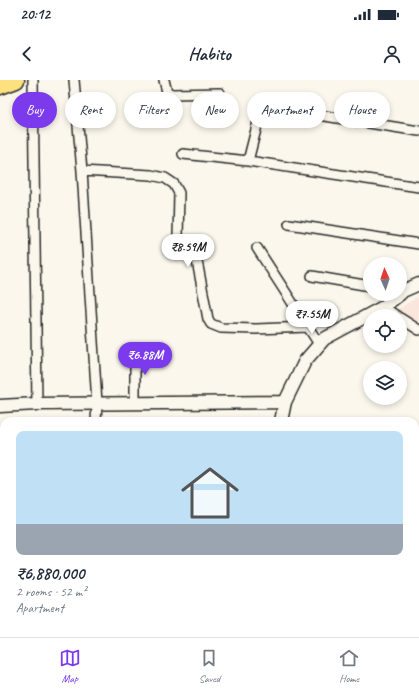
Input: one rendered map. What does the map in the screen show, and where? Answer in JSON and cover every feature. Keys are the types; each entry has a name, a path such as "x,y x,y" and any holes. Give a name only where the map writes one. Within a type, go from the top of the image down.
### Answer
{"highway":[{"path":"0,86 16,80"}],"street":[{"path":"33,80 37,404"},
{"path":"74,80 82,171 97,403 96,417"},
{"path":"164,80 167,92 172,94 191,94"},
{"path":"248,161 262,106 419,131"},
{"path":"183,154 248,161 419,187"},
{"path":"82,171 151,175 165,178 174,184 179,193 178,237 182,243 191,246 197,261 208,319 211,324 221,328 256,329 308,327"},
{"path":"289,224 419,244"},
{"path":"257,248 319,344"},
{"path":"312,276 363,285"},
{"path":"407,289 419,284"},
{"path":"282,417 285,402 306,361 319,344 324,339 383,307 390,301"},
{"path":"407,322 419,330"},
{"path":"135,349 135,403"},
{"path":"0,406 97,403 285,402"}],"shaded area":[{"path":"419,296 419,327 407,319 407,309 398,309"}]}
